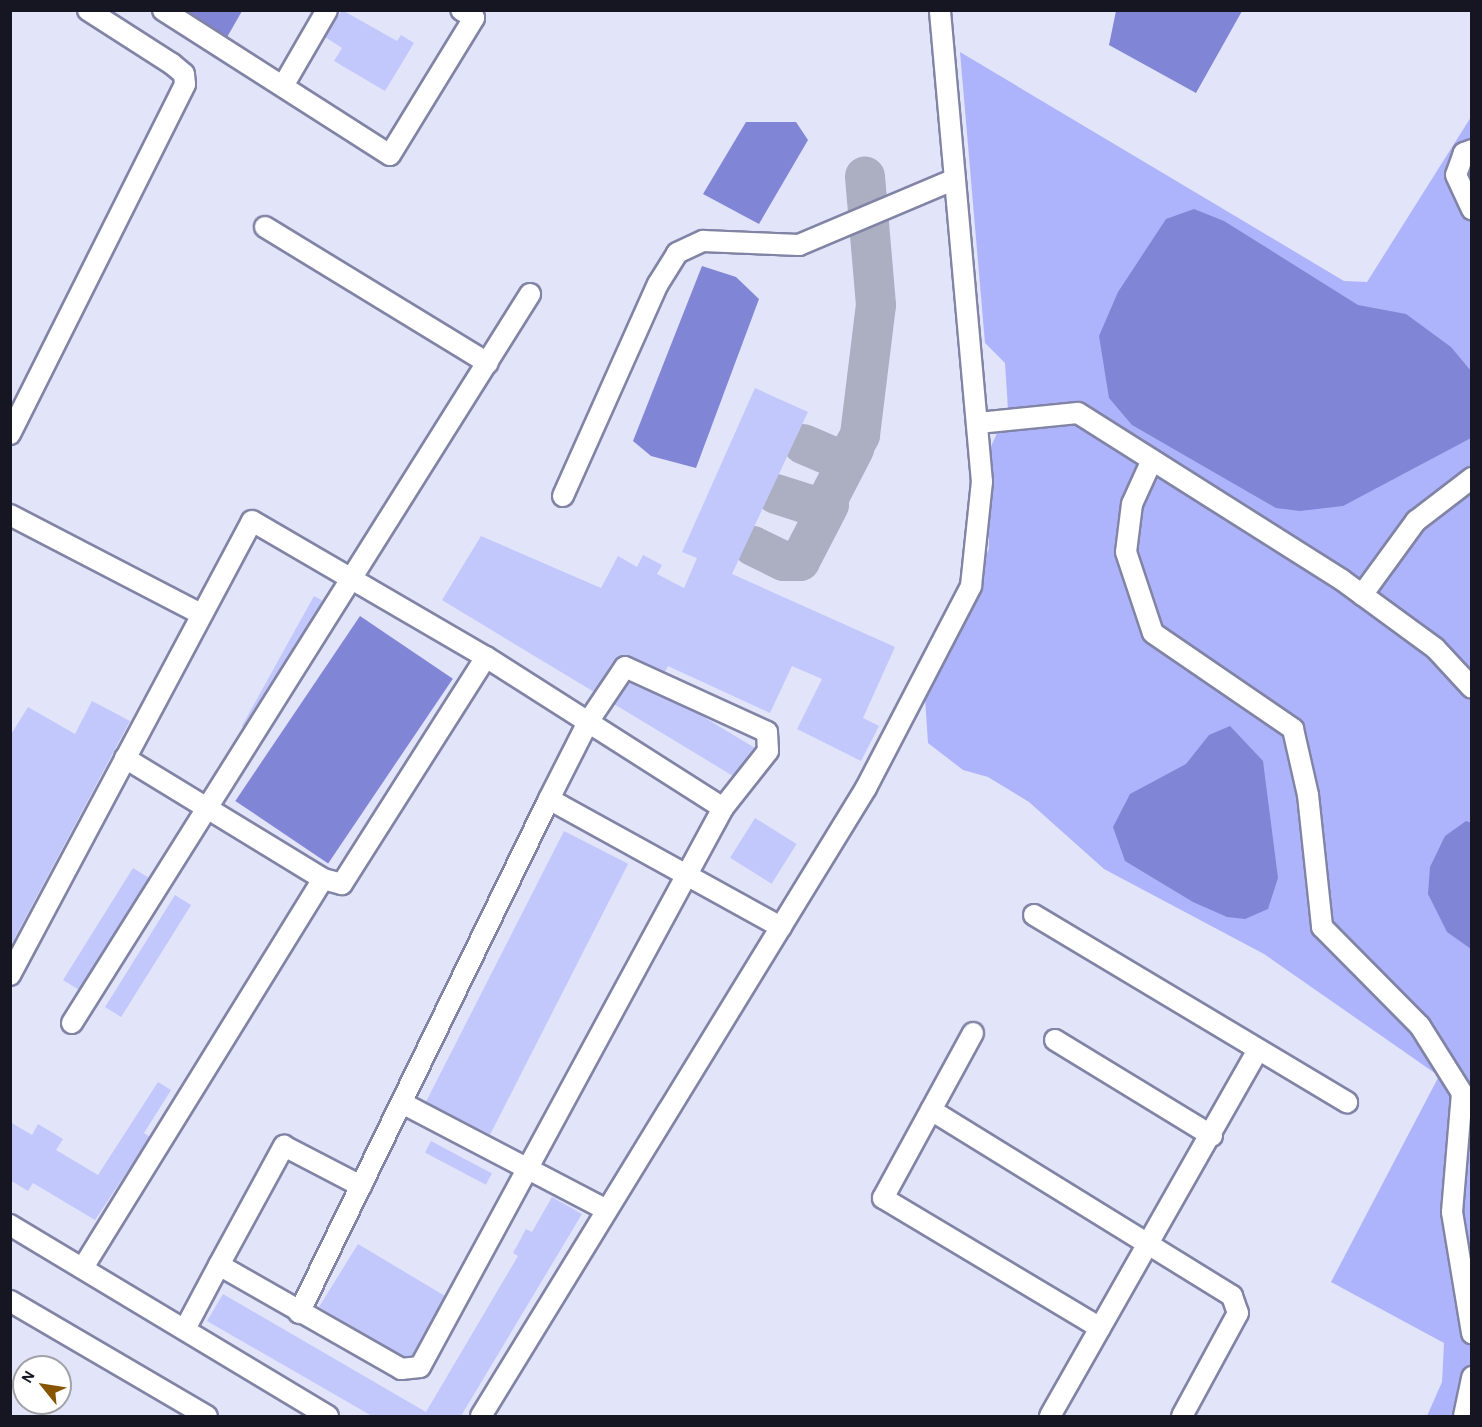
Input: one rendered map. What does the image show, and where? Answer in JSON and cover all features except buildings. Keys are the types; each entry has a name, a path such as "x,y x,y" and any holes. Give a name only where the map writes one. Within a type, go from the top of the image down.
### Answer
{"street":[{"path":"10,434 185,84 184,74 172,64 88,10"},
{"path":"163,10 390,155 474,18 461,10"},
{"path":"283,86 327,10"},
{"path":"481,1416 866,788 972,586 982,482 953,180 940,10"},
{"path":"1472,150 1464,153 1456,175 1472,209"},
{"path":"563,496 658,284 677,253 703,241 799,245 953,180"},
{"path":"265,227 488,363"},
{"path":"72,1023 353,581 530,294"},
{"path":"978,423 1072,411 1362,595 1435,648 1472,688"},
{"path":"1152,460 1132,504 1126,552 1153,633 1293,729 1308,795 1322,927 1420,1026 1462,1093 1452,1212 1472,1333"},
{"path":"1362,595 1416,521 1472,478"},
{"path":"10,515 201,614"},
{"path":"10,975 252,521 486,657 723,808"},
{"path":"125,758 323,879 342,884 486,657"},
{"path":"219,1265 299,1313 401,1369 415,1371 723,808 768,751 767,732 630,666 588,722 299,1313"},
{"path":"549,799 781,927"},
{"path":"83,1268 323,879"},
{"path":"1034,915 1347,1102"},
{"path":"973,1033 931,1110 885,1203 1100,1328"},
{"path":"1055,1040 1212,1136"},
{"path":"1050,1416 1146,1245 1212,1136 1258,1050"},
{"path":"402,1102 607,1210"},
{"path":"931,1110 1146,1245 1222,1286 1236,1303 1226,1339 1182,1416"},
{"path":"185,1329 284,1146 361,1186"},
{"path":"10,1225 185,1329 303,1410 328,1416"},
{"path":"10,1301 207,1416"},
{"path":"1464,1416 1472,1377"}],"shaded area":[{"path":"1116,10 1242,11 1196,93 1109,45"},
{"path":"182,11 242,11 226,39"},
{"path":"960,52 1344,281 1367,282 1471,117 1471,1416 1427,1416 1442,1382 1444,1343 1331,1282 1439,1076 1264,954 1104,869 1029,802 988,777 963,770 928,743 925,698 956,638 989,548 987,455 998,431 1009,425 1005,363 985,343"},
{"path":"746,122 796,122 808,140 759,224 703,194"},
{"path":"1194,209 1224,221 1358,305 1406,314 1451,347 1471,371 1471,438 1343,506 1300,511 1276,508 1132,425 1109,398 1099,336 1118,292 1166,219"},
{"path":"702,266 736,277 759,299 696,468 651,456 633,441"},
{"path":"360,616 453,679 328,864 235,801"},
{"path":"1230,726 1263,761 1278,878 1268,909 1245,919 1227,917 1193,902 1125,861 1113,827 1130,794 1186,764 1209,735"},
{"path":"1466,821 1472,823 1471,949 1447,932 1428,894 1430,867 1445,836"}],"taxiway":[{"path":"803,444 839,459 848,457 860,435 876,305 865,176"},
{"path":"776,494 823,509 854,449"},
{"path":"753,546 784,561 800,561 829,505"}]}
